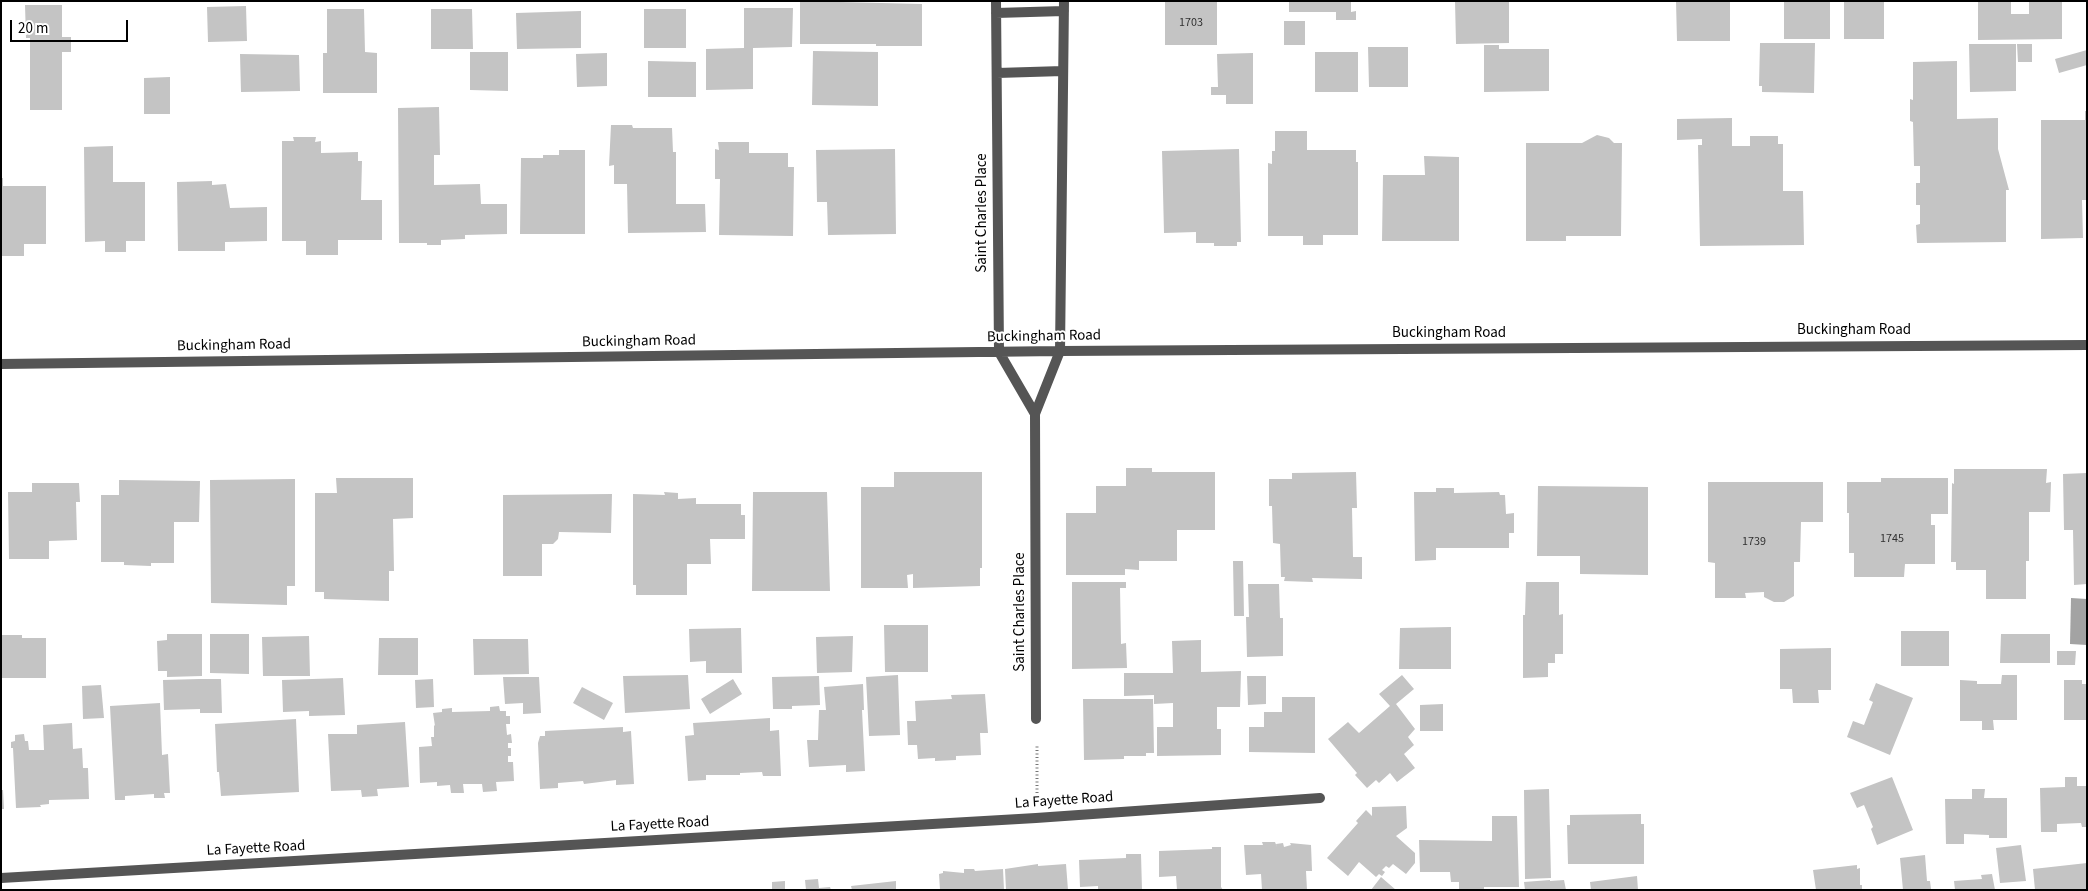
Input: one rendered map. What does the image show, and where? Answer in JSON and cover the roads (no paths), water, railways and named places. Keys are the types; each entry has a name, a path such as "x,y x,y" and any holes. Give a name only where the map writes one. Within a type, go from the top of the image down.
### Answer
{"street":[{"name":"Saint Charles Place","path":"996,1 999,352 1035,414"},
{"name":"Saint Charles Place","path":"1036,719 1035,414 1060,351 1064,6"},
{"path":"996,13 1064,6"},
{"path":"997,73 1063,71"},
{"name":"Buckingham Road","path":"1,364 1060,351 2087,345"},
{"name":"La Fayette Road","path":"1,878 1036,818 1320,798"}]}
